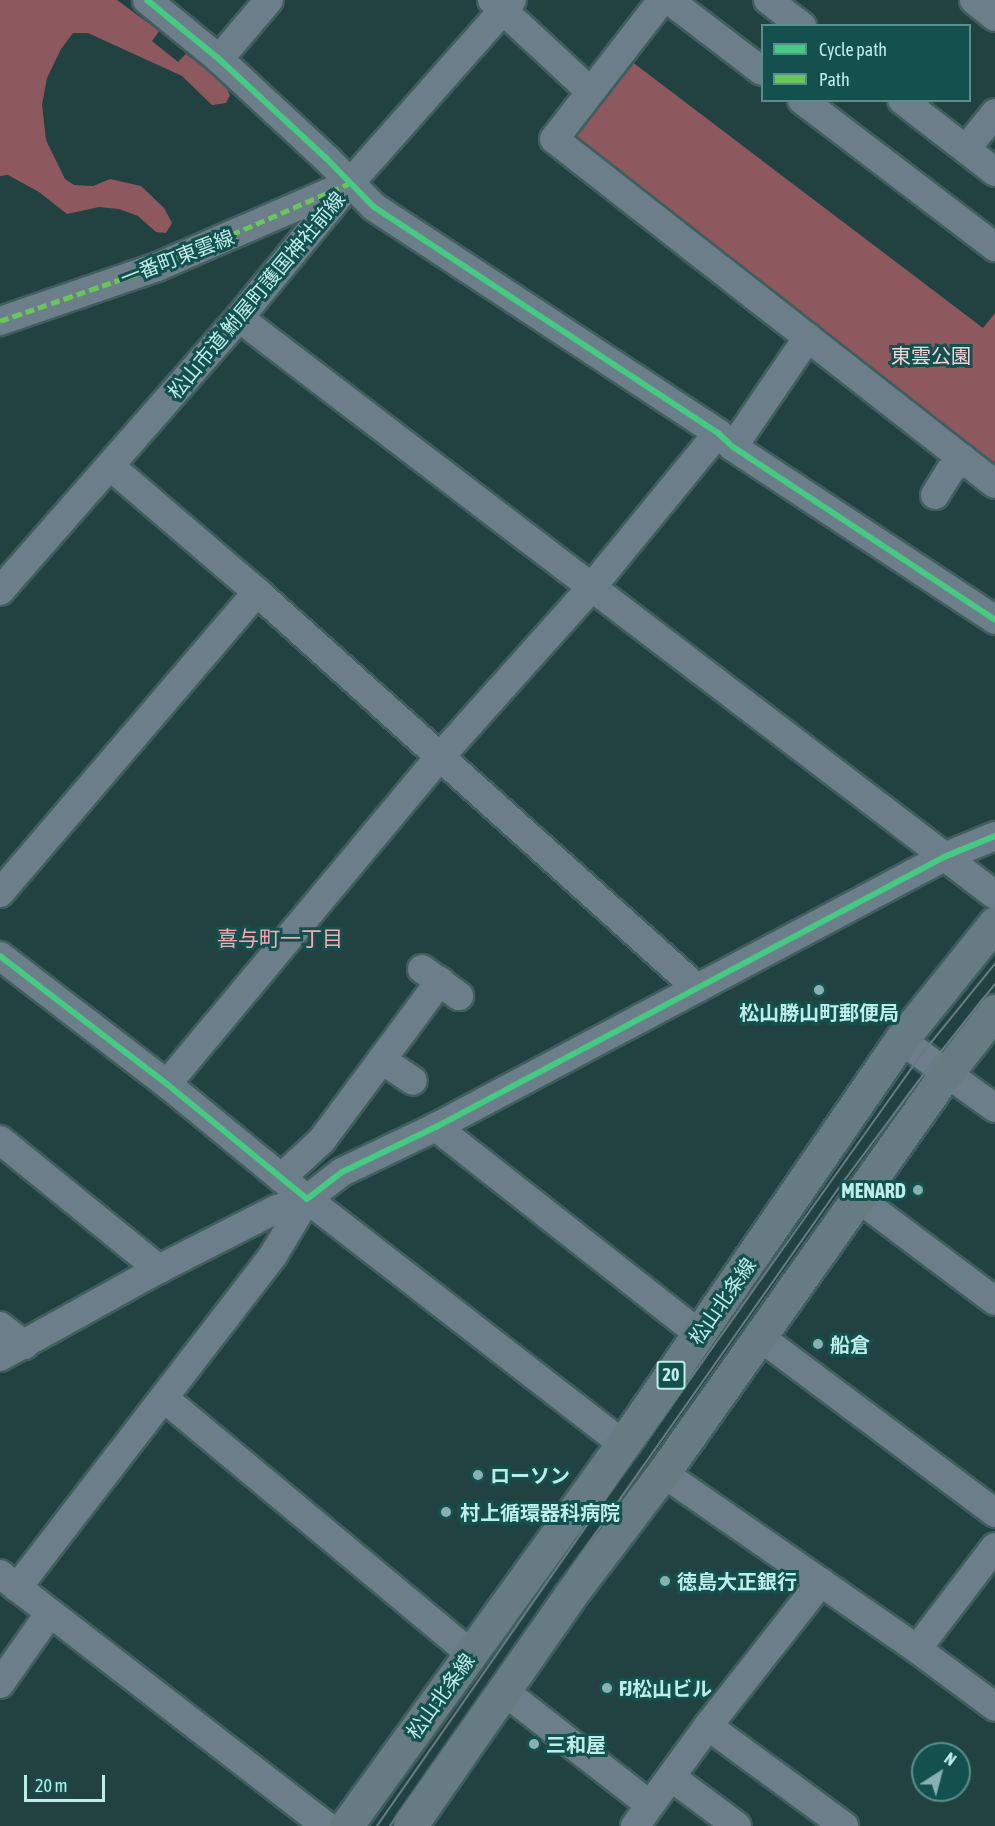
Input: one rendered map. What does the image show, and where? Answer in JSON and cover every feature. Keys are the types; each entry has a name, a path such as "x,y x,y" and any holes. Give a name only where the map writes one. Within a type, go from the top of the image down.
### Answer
{"main road":[{"name":"松山北条線","path":"346,1826 623,1444 902,1040 995,923"},
{"name":"20","path":"410,1826 569,1597 663,1473 946,1074 995,1011"}],"street":[{"path":"147,0 219,60 326,158 374,207 995,620"},
{"path":"219,60 269,0"},
{"path":"662,0 554,139 995,484"},
{"path":"669,0 761,70"},
{"path":"768,0 799,24"},
{"path":"974,0 995,16"},
{"path":"502,4 590,91"},
{"name":"松山市道 鮒屋町護国神社前線","path":"0,591 239,318 502,4"},
{"path":"804,102 995,248"},
{"path":"905,102 995,172"},
{"path":"966,149 995,113"},
{"name":"一番町東雲線","path":"0,321 157,267 350,183"},
{"path":"239,318 995,895"},
{"path":"167,1084 439,758 726,440 808,337"},
{"path":"935,495 950,471 963,459"},
{"path":"110,466 257,592 697,988"},
{"path":"0,893 257,592"},
{"path":"0,1326 12,1351 159,1269 277,1209 307,1199 342,1172 436,1127 944,857 995,837"},
{"path":"0,956 167,1084 307,1199 623,1444"},
{"path":"281,1178 322,1140 440,982"},
{"path":"902,1040 995,1108"},
{"path":"382,1060 413,1081"},
{"path":"436,1127 699,1334"},
{"path":"0,1140 159,1269"},
{"path":"858,1198 995,1301"},
{"path":"307,1199 274,1254 165,1399 8,1581 326,1826"},
{"path":"760,1337 995,1513"},
{"path":"165,1399 471,1654"},
{"path":"663,1473 917,1649 995,1707"},
{"path":"917,1649 995,1546"},
{"path":"504,1691 643,1815 708,1726 821,1582"},
{"path":"0,1684 50,1614"},
{"path":"708,1726 844,1826"},
{"path":"671,1777 737,1826"}],"green space":[{"path":"0,0 117,0 159,31 152,41 178,62 186,54 224,83 230,95 226,103 212,105 182,76 88,33 73,33 61,49 47,78 42,105 46,140 65,179 74,185 93,186 110,179 141,186 164,208 172,223 166,233 156,232 138,216 119,209 99,207 67,214 39,192 8,175 0,176"},
{"name":"東雲公園","path":"627,58 983,328 995,313 995,474 567,137"}],"tram line":[{"path":"377,1826 624,1472 921,1055 995,964"},
{"path":"390,1826 841,1185 932,1063 995,984"}],"marked path":[{"path":"0,321 157,267 350,183"}],"cycle path":[{"path":"147,0 219,59 326,158 374,207 718,433 733,447 995,620"},
{"path":"0,956 167,1084 307,1199 342,1172 436,1127 944,857 995,836"}],"place":[{"name":"松山勝山町郵便局","path":"819,990"},
{"name":"MENARD","path":"918,1190"},
{"name":"船倉","path":"818,1344"},
{"name":"ローソン","path":"478,1475"},
{"name":"村上循環器科病院","path":"446,1512"},
{"name":"徳島大正銀行","path":"665,1581"},
{"name":"FJ松山ビル","path":"607,1688"},
{"name":"三和屋","path":"534,1744"}],"district":[{"name":"喜与町一丁目","path":"280,938"}]}
